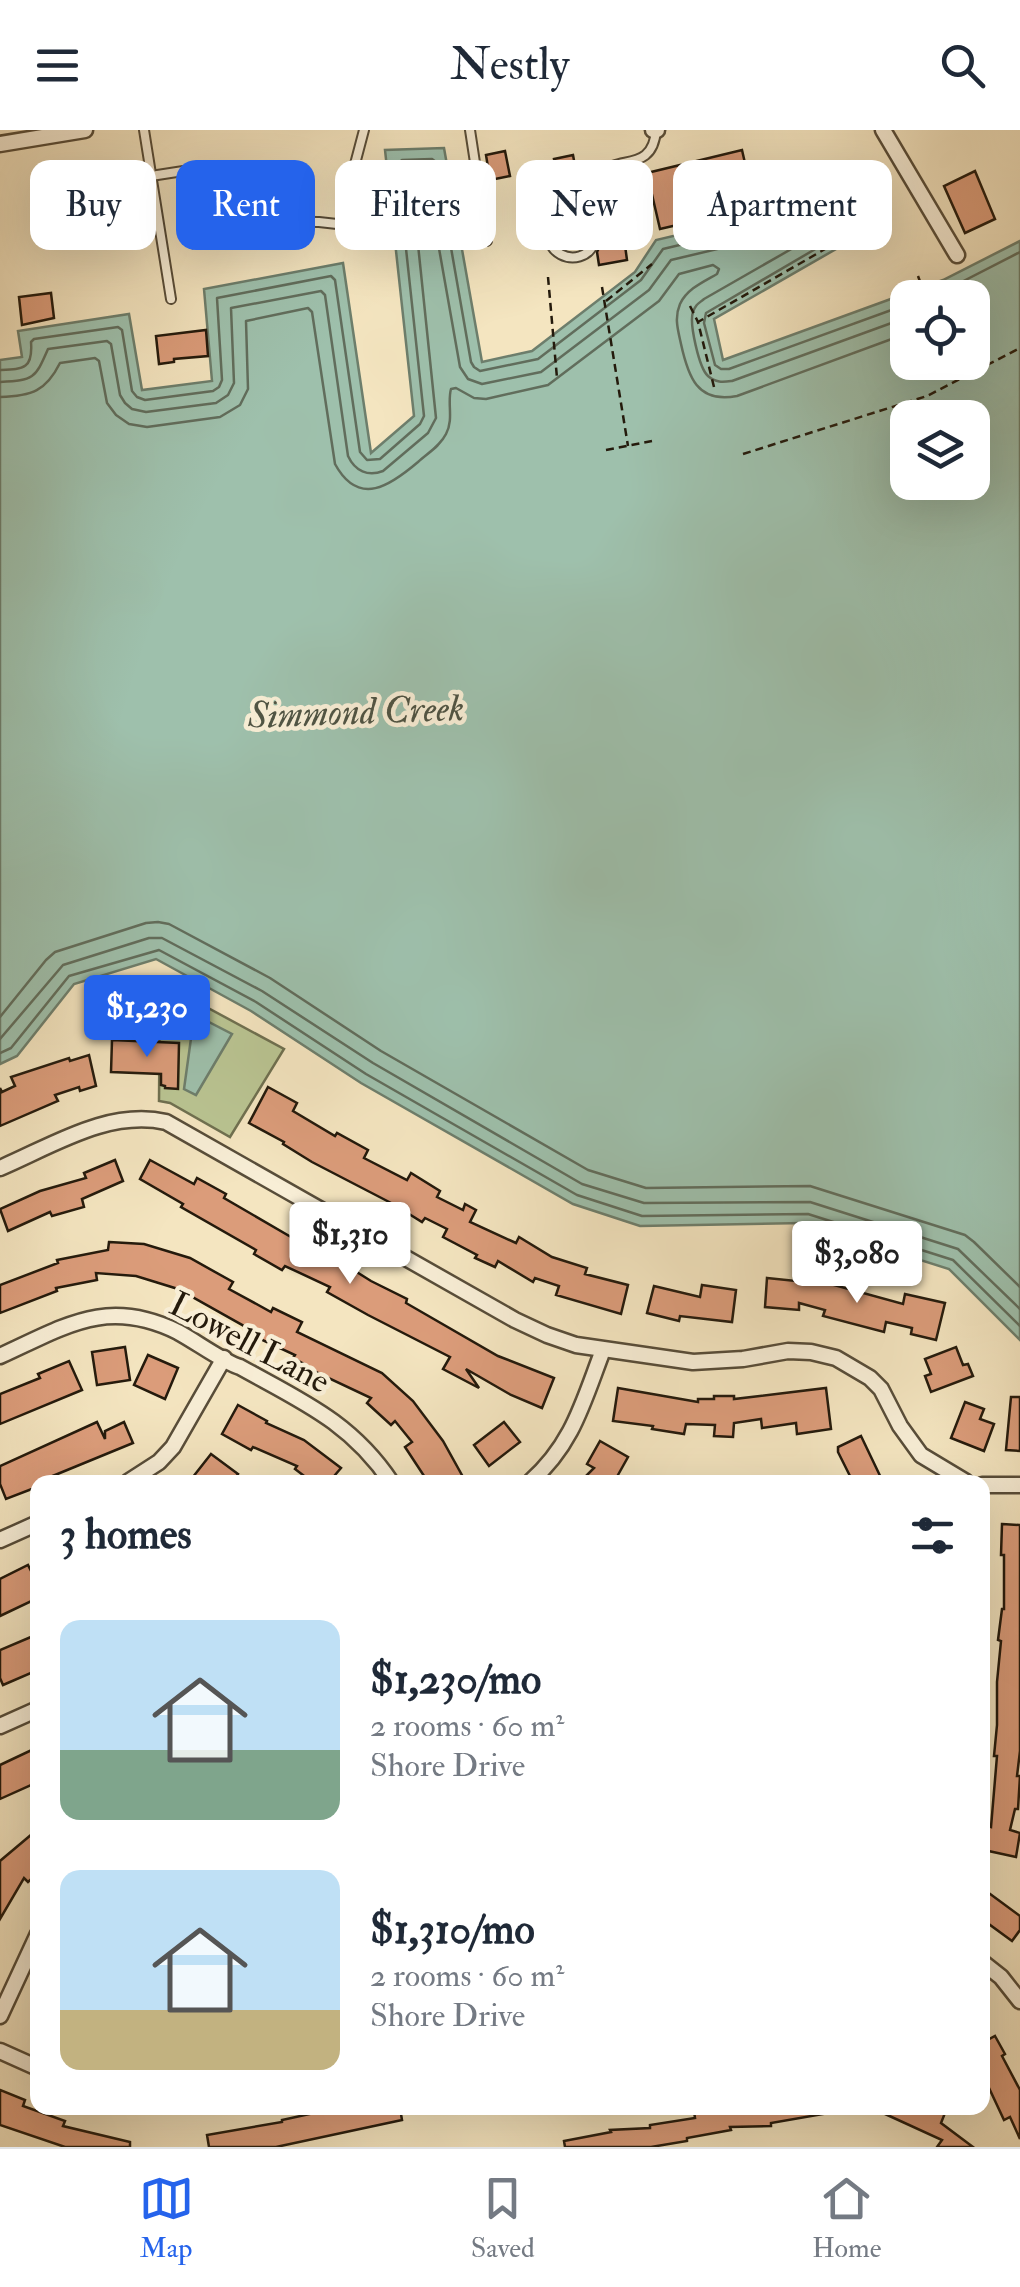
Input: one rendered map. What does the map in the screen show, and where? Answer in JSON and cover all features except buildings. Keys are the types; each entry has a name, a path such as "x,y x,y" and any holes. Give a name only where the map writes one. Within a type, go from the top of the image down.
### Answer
{"street":[{"path":"0,144 85,130"},
{"path":"882,130 958,255"},
{"path":"0,1168 102,1124 130,1118 166,1122 547,1336 603,1350 693,1362 743,1360 788,1350 836,1358 870,1378 881,1389 921,1455 954,1475"},
{"name":"Lowell Lane","path":"0,1356 73,1323 102,1315 157,1322 324,1414 358,1440 386,1475"},
{"path":"537,1475 572,1431 603,1350"},
{"path":"139,1475 159,1462 172,1447 224,1358"},
{"path":"990,1485 1020,1485"},
{"path":"0,1540 30,1527"},
{"path":"0,1726 30,1713"},
{"path":"0,2016 30,1951"},
{"path":"990,1968 1020,2001"},
{"path":"0,2050 30,2064"}],"lane":[{"path":"144,130 149,160"},
{"path":"156,175 209,167 217,221 319,222 364,227 355,164 364,130"},
{"path":"470,130 475,160"},
{"path":"637,160 655,145 655,130"},
{"path":"590,202 595,228 588,252 568,257 558,253 551,247 549,222 556,211 590,202"},
{"path":"156,207 171,299"}],"path":[{"path":"698,322 823,250"},
{"path":"604,303 652,264"},
{"path":"918,276 919,280"},
{"path":"548,278 557,378"},
{"path":"602,288 628,446"},
{"path":"690,306 698,322 714,387"},
{"path":"990,363 1020,348"},
{"path":"743,454 927,396 958,380"},
{"path":"606,450 652,441"}],"shaded area":[{"path":"160,982 284,1049 230,1137 170,1103 159,1101"}],"water":[{"path":"444,148 446,160 386,160 385,150"},
{"name":"Simmond Creek","path":"673,236 673,250 834,250 714,319 723,360 890,299 890,380 990,380 990,280 943,280 1020,241 1020,1340 949,1269 804,1223 640,1226 573,1204 361,1083 251,1011 156,959 74,984 17,1056 0,1064 0,360 22,357 18,331 129,314 142,390 212,381 204,289 343,263 371,453 414,416 396,250 462,250 482,362 532,351 635,272 656,240"},
{"path":"197,1019 232,1034 196,1095 184,1089 193,1024"}]}
